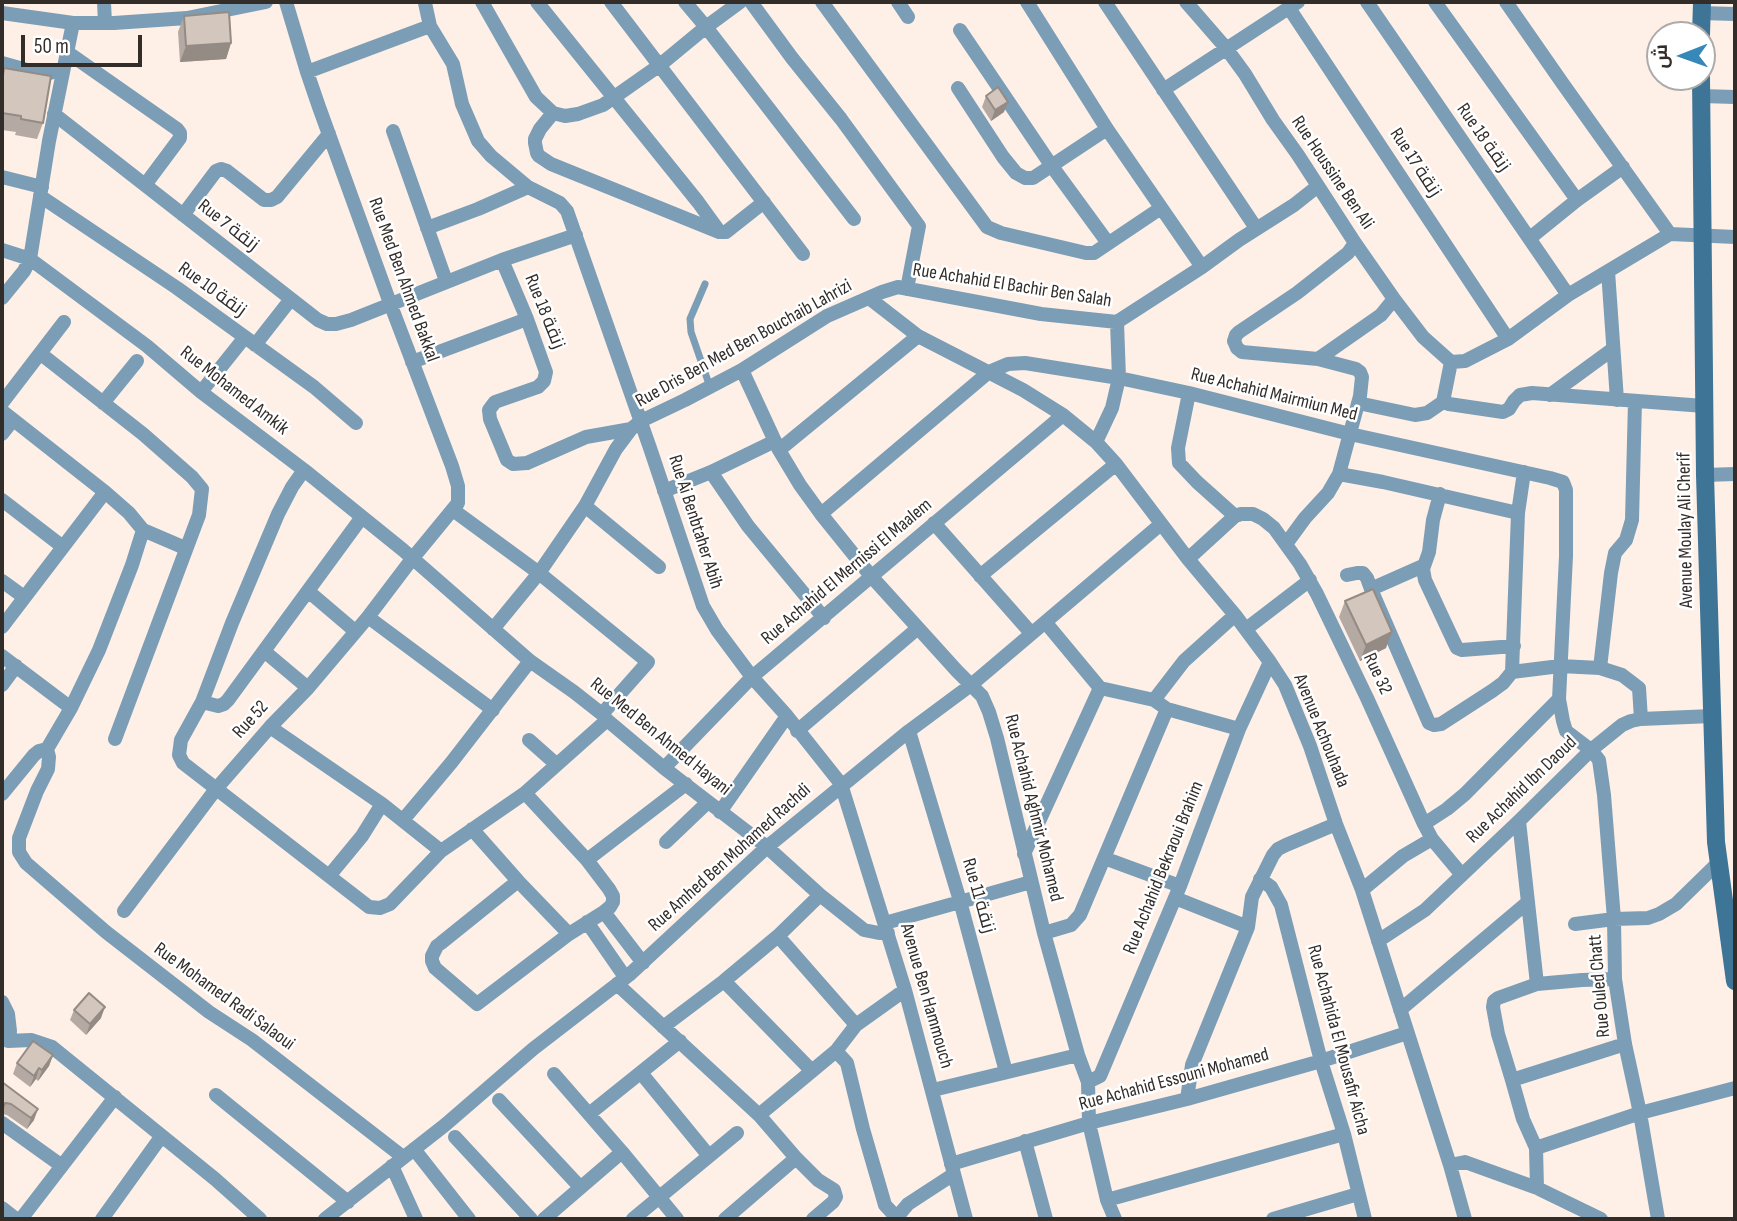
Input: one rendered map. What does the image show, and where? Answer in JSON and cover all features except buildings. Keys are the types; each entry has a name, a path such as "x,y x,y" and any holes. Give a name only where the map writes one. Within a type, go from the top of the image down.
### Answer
{"street":[{"path":"104,2 105,23"},
{"path":"2,13 73,23 152,22 187,18 206,8 267,2"},
{"name":"Rue Med Ben Ahmed Bakkal","path":"286,2 329,134 458,486 458,503 453,510"},
{"path":"307,72 430,26 426,2"},
{"path":"482,2 536,97 553,113 565,116 603,105 660,65 740,2"},
{"path":"537,2 698,202 719,232"},
{"path":"611,2 803,254"},
{"path":"685,2 853,219"},
{"path":"751,2 919,226 907,289"},
{"path":"822,2 987,227 1001,233 1094,253 1161,208"},
{"path":"898,2 908,17"},
{"path":"1027,2 1107,129 1202,267"},
{"path":"1105,2 1256,228"},
{"name":"Rue Houssine Ben Ali","path":"1186,2 1245,74 1394,299 1423,337 1451,362"},
{"name":"Rue 18 زنقة","path":"1367,2 1568,295"},
{"path":"1435,2 1577,200"},
{"path":"1506,2 1670,234"},
{"path":"1163,90 1294,5"},
{"name":"Rue 17 زنقة","path":"1294,5 1508,339"},
{"path":"1701,7 1735,14"},
{"path":"5,290 24,271 30,258 54,114 73,23"},
{"name":"Rue Ai Benbtaher Abih","path":"430,26 453,64 462,104 478,141 491,156 528,187 564,206 576,235 636,425 664,491 703,606 716,630 752,677 787,716 841,785"},
{"path":"960,30 1051,165 1108,243"},
{"path":"67,52 180,133 180,138 145,185"},
{"path":"2,63 34,72 50,73 63,68"},
{"path":"958,88 1003,157 1016,173 1025,178 1033,178 1107,129"},
{"name":"Avenue Moulay Ali Cherif","path":"1702,91 1705,475 1716,842 1732,935 1735,981"},
{"path":"1702,96 1735,97"},
{"path":"553,113 535,139 537,153 544,160 719,232 726,232 764,202"},
{"name":"Rue 7 زنقة","path":"54,114 322,322 336,324 351,320 390,303"},
{"path":"393,131 446,281"},
{"path":"183,215 216,171 221,169 264,200 277,197 329,134"},
{"path":"1530,239 1623,167"},
{"name":"Rue 10 زنقة","path":"2,177 41,192 314,387 356,423"},
{"name":"Rue Achahid El Bachir Ben Salah","path":"869,298 898,288 1041,314 1117,322 1294,205 1318,186"},
{"path":"427,228 528,187"},
{"path":"1443,402 1451,362 1465,362 1508,339 1568,295 1670,234 1735,237"},
{"path":"390,303 576,235"},
{"path":"1286,544 1328,493 1339,474 1358,403 1362,381 1360,372 1351,367 1318,359 1242,352 1234,344 1236,335 1297,293 1348,253 1355,243"},
{"name":"Rue Mohamed Amkik","path":"2,250 30,258 147,346 412,559"},
{"name":"Rue 18 زنقة","path":"502,260 543,360 546,378 538,387 495,402 489,410 490,419 507,460 513,464 527,463 586,437 636,425"},
{"path":"1608,271 1617,400"},
{"name":"Rue Dris Ben Med Ben Bouchaib Lahrizi","path":"493,629 539,573 585,506 616,449 636,425 742,370 827,316 869,298"},
{"name":"Avenue Achouhada","path":"869,298 918,336 1023,390 1063,415 1096,442 1236,615 1285,685 1362,890 1465,1219"},
{"path":"201,392 291,299"},
{"path":"1318,359 1381,315 1394,299"},
{"path":"412,362 527,319"},
{"path":"2,402 64,322"},
{"path":"1096,442 1112,408 1119,378 1117,322"},
{"path":"664,491 777,446 918,336"},
{"path":"1550,395 1613,349"},
{"path":"41,354 142,434 202,489 201,509 115,739"},
{"path":"103,403 137,361"},
{"name":"Rue Achahid Mairmiun Med","path":"989,372 1008,364 1025,363 1119,378 1563,482 1566,490 1564,613 1560,666"},
{"name":"Rue Achahid Aghmir Mohamed","path":"742,370 777,446 800,485 871,576 982,696 989,712 1044,933 1088,1082 1089,1123 1110,1218"},
{"path":"821,514 989,372"},
{"name":"Rue 32","path":"1189,393 1178,448 1179,463 1235,516 1258,516 1274,528 1286,544 1310,580 1424,824 1432,839 1462,875"},
{"path":"1358,403 1415,415 1427,413 1443,402 1503,412 1510,409 1520,395 1532,393 1704,406"},
{"path":"1600,668 1615,553 1626,540 1632,520 1635,401"},
{"path":"2,434 7,415 105,492 129,513 143,530 186,548"},
{"name":"Rue Achahid El Mernissi El Maalem","path":"664,768 752,677 1063,415"},
{"path":"980,576 1116,464"},
{"path":"304,470 278,514 202,702 181,740 179,755 183,763 369,907 380,908 390,904 441,851 525,793 605,717 648,662 539,573 453,510 412,559"},
{"path":"710,472 748,526 824,618"},
{"path":"1347,575 1363,573 1367,578 1429,723 1434,726 1441,724 1492,691 1513,672 1518,513 1524,472"},
{"path":"1339,474 1518,513"},
{"path":"1705,475 1735,474"},
{"path":"2,627 105,492"},
{"path":"1440,494 1429,552 1423,566 1425,580 1457,648 1462,650 1514,646"},
{"path":"2,500 63,547"},
{"path":"585,506 659,567"},
{"path":"1188,559 1235,516"},
{"path":"202,702 218,706 224,704 362,517"},
{"path":"934,523 1031,633"},
{"name":"Rue Amhed Ben Mohamed Rachdi","path":"325,1219 344,1210 533,1049 643,962 767,847 909,730 971,685 1161,524"},
{"path":"2,794 34,755 47,750 71,708 100,650 143,530"},
{"name":"Rue 52","path":"124,911 216,789 308,688 368,617 412,559"},
{"name":"Rue Med Ben Ahmed Hayani","path":"412,559 530,661 605,717 664,768 767,847 864,930 878,933 887,928"},
{"path":"1371,589 1423,566"},
{"path":"1246,629 1310,580"},
{"path":"2,581 24,597"},
{"path":"309,591 355,631"},
{"path":"1154,700 1184,661 1236,615"},
{"path":"368,617 493,710"},
{"path":"1046,623 1100,688 1154,700 1167,709 1239,729"},
{"path":"797,731 918,628"},
{"path":"264,651 308,688"},
{"path":"2,656 71,708"},
{"path":"402,820 451,763 530,661"},
{"name":"Rue Achahid Bekraoui Brahim","path":"1088,1082 1100,1076 1177,892 1239,729 1270,662"},
{"path":"2,685 16,666"},
{"path":"1560,666 1559,699 1566,731 1591,750"},
{"path":"1513,672 1560,666 1600,668 1622,675 1639,688 1642,719"},
{"path":"1024,854 1100,688"},
{"path":"1424,824 1465,794 1559,699"},
{"path":"1044,933 1063,928 1077,920 1080,915 1167,709"},
{"path":"720,812 787,716"},
{"name":"Rue Achahid Ibn Daoud","path":"1378,941 1425,910 1591,750 1622,725 1631,720 1712,716"},
{"path":"270,727 382,804 441,851"},
{"name":"Rue 11 زنقة","path":"909,730 960,901 1006,1072"},
{"path":"529,740 556,764"},
{"name":"Rue Mohamed Radi Salaoui","path":"47,750 48,769 19,838 19,852 26,863 106,932 209,1012 252,1040 403,1158 416,1219"},
{"name":"Rue Ouled Chatt","path":"1591,750 1599,760 1604,795 1614,919 1615,979 1658,1219"},
{"path":"587,860 686,784"},
{"name":"Avenue Ben Hammouch","path":"841,785 905,990 966,1219"},
{"path":"518,881 437,946 432,956 433,965 477,1004 612,905 613,896 587,860 525,793"},
{"path":"666,842 708,802"},
{"path":"330,876 362,836 382,804"},
{"path":"1519,821 1537,984"},
{"path":"1187,1099 1192,1065 1248,927 1252,897 1273,855 1278,849 1336,824"},
{"path":"472,829 569,934"},
{"path":"1362,890 1403,856 1432,839"},
{"path":"1716,842 1735,847"},
{"path":"1104,858 1248,927"},
{"path":"1575,924 1648,918 1668,910 1718,862"},
{"name":"Rue Achahida El Mousafir Aicha","path":"1260,879 1271,887 1281,905 1365,1219"},
{"path":"887,928 960,901 1031,882"},
{"path":"663,1027 778,936 820,895"},
{"path":"1400,1010 1528,902"},
{"path":"604,912 643,962"},
{"path":"587,922 621,980 663,1027 759,1115 818,1180 834,1190 836,1197 833,1202 813,1219"},
{"path":"778,936 856,1025"},
{"path":"1537,1188 1536,1148 1523,1119 1494,1014 1494,1001 1537,984 1615,979"},
{"path":"724,981 811,1070"},
{"path":"759,1115 836,1051 856,1025 905,990"},
{"path":"2,1002 8,1014 10,1031 5,1045"},
{"name":"Rue Achahid Essouni Mohamed","path":"897,1218 908,1204 952,1169 1025,1141 1187,1099 1321,1061 1407,1033"},
{"path":"5,1045 31,1040 52,1047 215,1179 260,1219"},
{"path":"589,1114 680,1041"},
{"path":"1512,1080 1625,1044"},
{"path":"836,1051 847,1063 885,1205 897,1218"},
{"path":"933,1090 1078,1055"},
{"path":"641,1073 709,1156"},
{"path":"554,1074 677,1219"},
{"path":"1536,1148 1640,1113 1735,1088"},
{"path":"216,1095 344,1210"},
{"path":"2,1208 18,1219 114,1097"},
{"path":"499,1100 580,1187"},
{"path":"2,1123 62,1166"},
{"path":"633,1219 737,1133"},
{"path":"1107,1200 1344,1134"},
{"path":"102,1219 162,1137"},
{"path":"456,1137 531,1219"},
{"path":"1025,1141 1046,1219"},
{"path":"544,1219 622,1152"},
{"path":"403,1158 469,1219"},
{"path":"724,1219 796,1158"},
{"path":"1450,1165 1465,1162 1537,1188 1601,1219"},
{"path":"1273,1219 1358,1195"}],"lane":[{"path":"705,285 690,319 691,332 710,387"}]}
